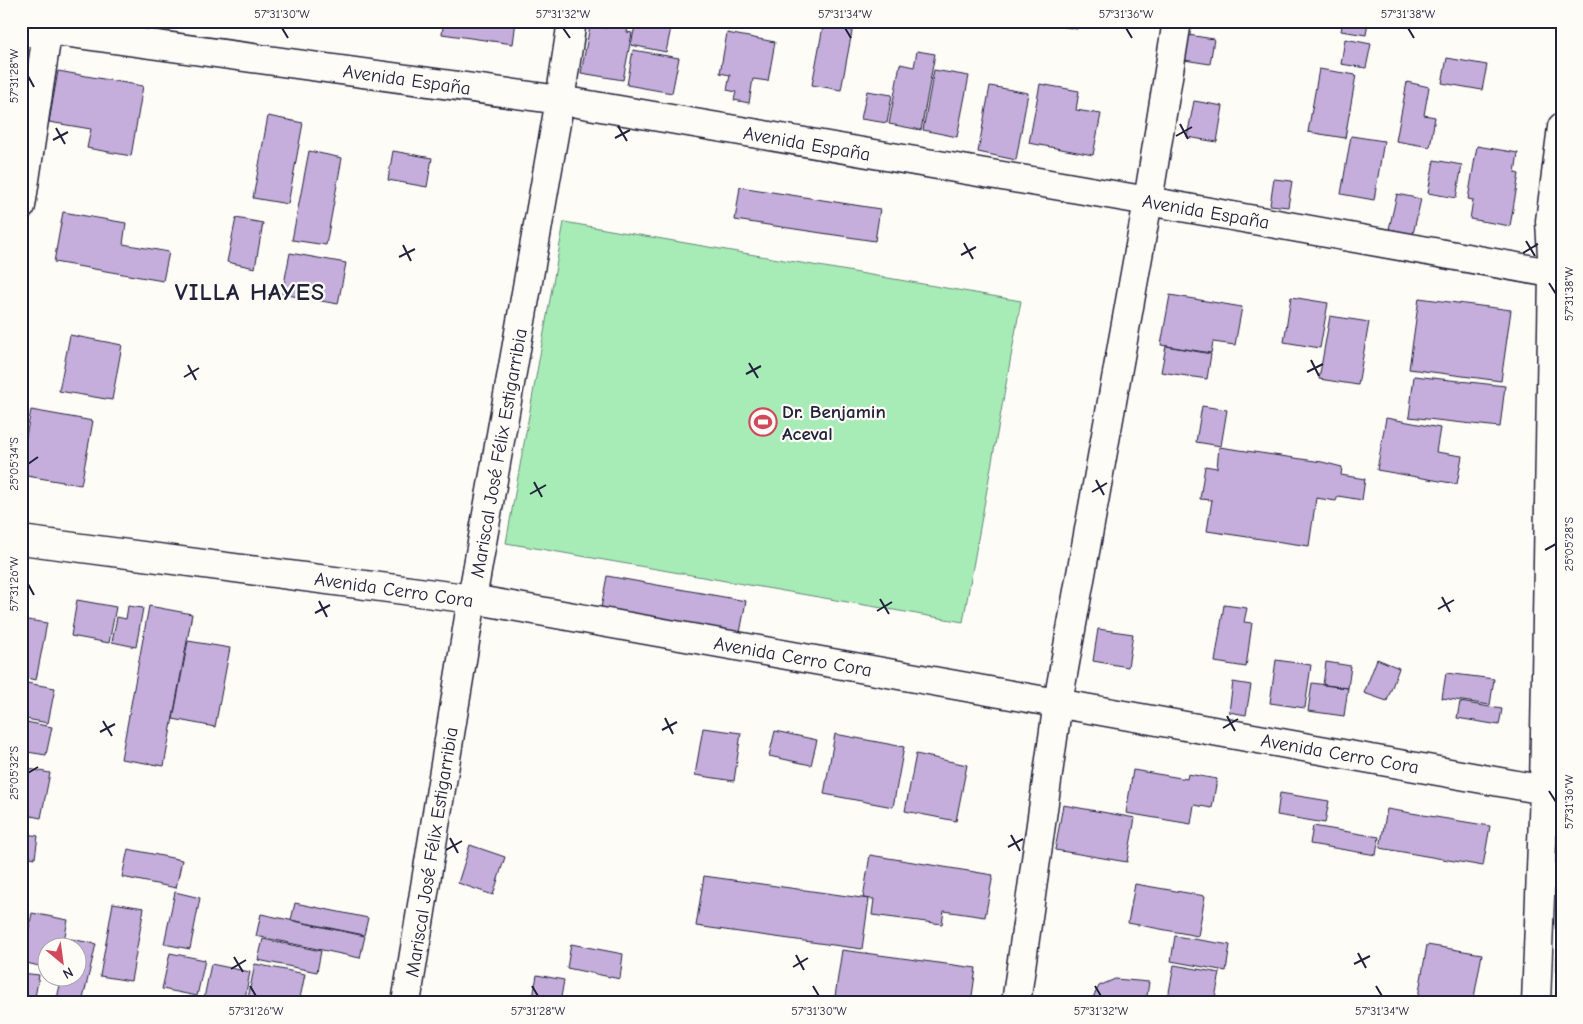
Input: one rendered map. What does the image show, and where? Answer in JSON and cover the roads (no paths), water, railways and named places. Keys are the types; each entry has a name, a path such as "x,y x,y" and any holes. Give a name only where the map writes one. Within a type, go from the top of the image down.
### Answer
{"street":[{"name":"Mariscal José Félix Estigarribia","path":"406,1003 472,599 560,100 572,21"},
{"path":"1016,1003 1058,702 1148,201 1177,21"},
{"name":"Avenida España","path":"21,33 43,24 560,100 1148,201 1557,275"},
{"path":"21,206 43,24"},
{"path":"1536,1003 1553,792 1557,275 1550,221 1562,127"},
{"name":"Avenida Cerro Cora","path":"21,540 472,599 1058,702 1553,792"}],"place":[{"name":"Dr. Benjamin Aceval","path":"763,422"}],"district":[{"name":"VILLA HAYES","path":"250,292"}]}
